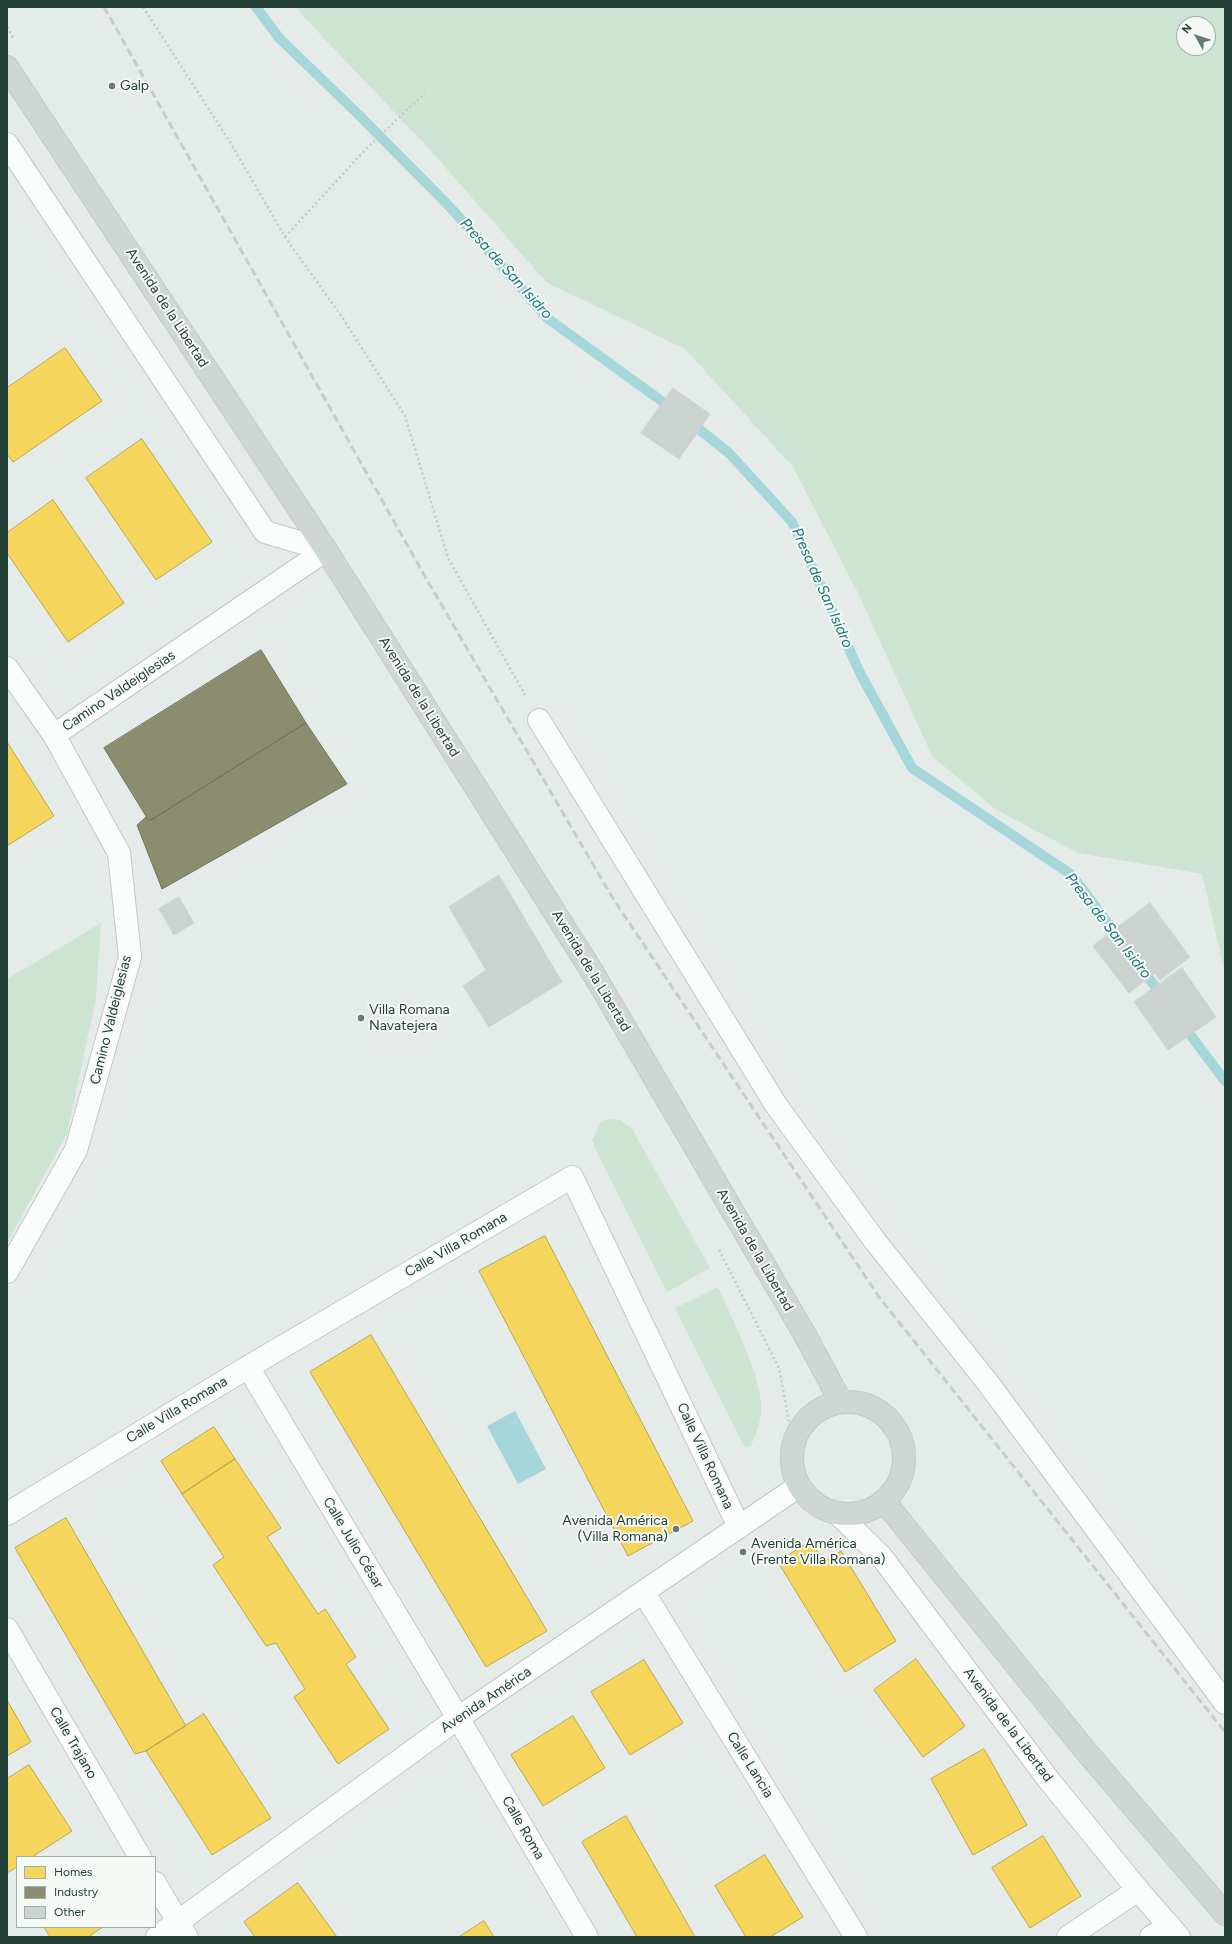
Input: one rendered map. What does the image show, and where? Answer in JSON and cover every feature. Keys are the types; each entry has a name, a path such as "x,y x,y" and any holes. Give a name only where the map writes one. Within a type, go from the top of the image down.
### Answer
{"main road":[{"name":"Avenida de la Libertad","path":"7,67 326,550 593,973 804,1333 841,1402"},
{"path":"841,1402 857,1402 873,1407 888,1418 899,1433 904,1451 903,1470 897,1487 884,1501 871,1510 854,1514 838,1514 824,1509 812,1502 799,1486 791,1460 793,1444 800,1428 811,1416 825,1406 841,1402"},
{"path":"884,1501 1084,1749 1225,1914"}],"street":[{"path":"7,144 265,532 326,550"},
{"name":"Camino Valdeiglesias","path":"7,1272 76,1150 130,956 119,853 54,735 326,550"},
{"path":"7,668 54,735"},
{"path":"539,720 776,1105 875,1242 988,1383 1225,1703"},
{"name":"Calle Villa Romana","path":"7,1514 248,1367 572,1177 739,1527"},
{"name":"Calle Julio César","path":"248,1367 458,1718"},
{"name":"Avenida América","path":"157,1937 182,1929 458,1718 799,1486"},
{"name":"Avenida de la Libertad","path":"838,1514 881,1556 1048,1779 1138,1890 1174,1931"},
{"name":"Calle Lancia","path":"644,1592 856,1937"},
{"name":"Calle Trajano","path":"7,1629 139,1856"},
{"name":"Calle Roma","path":"458,1718 587,1937"},
{"path":"156,1885 182,1929"},
{"path":"1068,1937 1138,1890"},
{"path":"1151,1937 1174,1931"}],"path":[{"path":"143,7 230,142 285,237 342,317 405,416 448,558 539,720"},
{"path":"285,237 370,146 425,93"}],"green space":[{"path":"296,7 1225,7 1225,973 1202,874 1078,853 995,809 932,756 858,593 793,467 685,349 546,282 431,151"},
{"path":"101,923 96,998 67,1134 7,1243 7,979"},
{"path":"607,1119 620,1120 632,1129 710,1268 667,1292 598,1155 592,1140 600,1123"},
{"path":"718,1287 752,1365 760,1396 760,1418 750,1447 744,1446 675,1308"}],"water":[{"path":"515,1411 546,1469 518,1484 487,1426"}],"building: Homes":[{"path":"65,348 102,401 13,462 7,454 7,388"},
{"path":"142,439 212,542 156,580 86,478"},
{"path":"53,500 124,603 68,642 7,553 7,533"},
{"path":"7,742 54,816 7,846"},
{"path":"545,1236 693,1521 628,1556 479,1271"},
{"path":"371,1335 547,1631 486,1667 310,1372"},
{"path":"214,1427 235,1459 182,1494 161,1461"},
{"path":"235,1459 281,1528 267,1537 318,1614 325,1609 356,1657 346,1664 389,1729 338,1764 294,1697 305,1689 276,1643 266,1646 213,1565 224,1557 182,1494"},
{"path":"66,1518 186,1726 146,1751 135,1754 15,1548"},
{"path":"811,1541 824,1562 841,1551 896,1641 845,1672 778,1562"},
{"path":"916,1659 965,1726 923,1757 874,1690"},
{"path":"644,1660 683,1723 630,1755 591,1692"},
{"path":"7,1700 31,1742 7,1756"},
{"path":"204,1714 271,1818 212,1855 146,1751"},
{"path":"573,1716 605,1768 543,1806 511,1755"},
{"path":"984,1749 1027,1825 973,1855 931,1779"},
{"path":"29,1765 72,1831 34,1856 16,1856 16,1868 7,1873 7,1779"},
{"path":"626,1816 695,1937 637,1937 582,1842"},
{"path":"1043,1836 1081,1896 1030,1928 992,1868"},
{"path":"765,1855 803,1917 770,1937 746,1937 715,1886"},
{"path":"298,1883 337,1937 255,1937 244,1922"},
{"path":"484,1921 494,1937 459,1937"},
{"path":"45,1928 102,1928 88,1937 51,1937"}],"building: Industry":[{"path":"261,650 306,723 149,821 104,748"},
{"path":"306,723 347,784 162,889 137,825 146,817 149,821"}],"building: Other":[{"path":"673,388 710,414 679,459 641,433"},
{"path":"499,875 562,982 489,1027 463,986 486,970 449,907"},
{"path":"179,897 194,923 174,935 159,909"},
{"path":"1150,903 1190,957 1160,980 1155,973 1129,993 1093,946"},
{"path":"1182,968 1216,1017 1168,1050 1134,1002"}],"waterway":[{"name":"Presa de San Isidro","path":"256,7 280,39 358,114 450,207 547,318 674,410"},
{"name":"Presa de San Isidro","path":"690,422 729,453 792,522 860,673 912,768 1072,875 1121,941"},
{"name":"Presa de San Isidro","path":"1141,968 1163,997"},
{"name":"Presa de San Isidro","path":"1183,1025 1225,1081"}],"railway":[{"path":"104,7 423,573 612,897 879,1297 1225,1732"}],"place":[{"name":"Galp","path":"112,86"},
{"name":"Villa Romana Navatejera","path":"361,1018"},
{"name":"Avenida América (Villa Romana)","path":"676,1529"},
{"name":"Avenida América (Frente Villa Romana)","path":"743,1552"}]}
